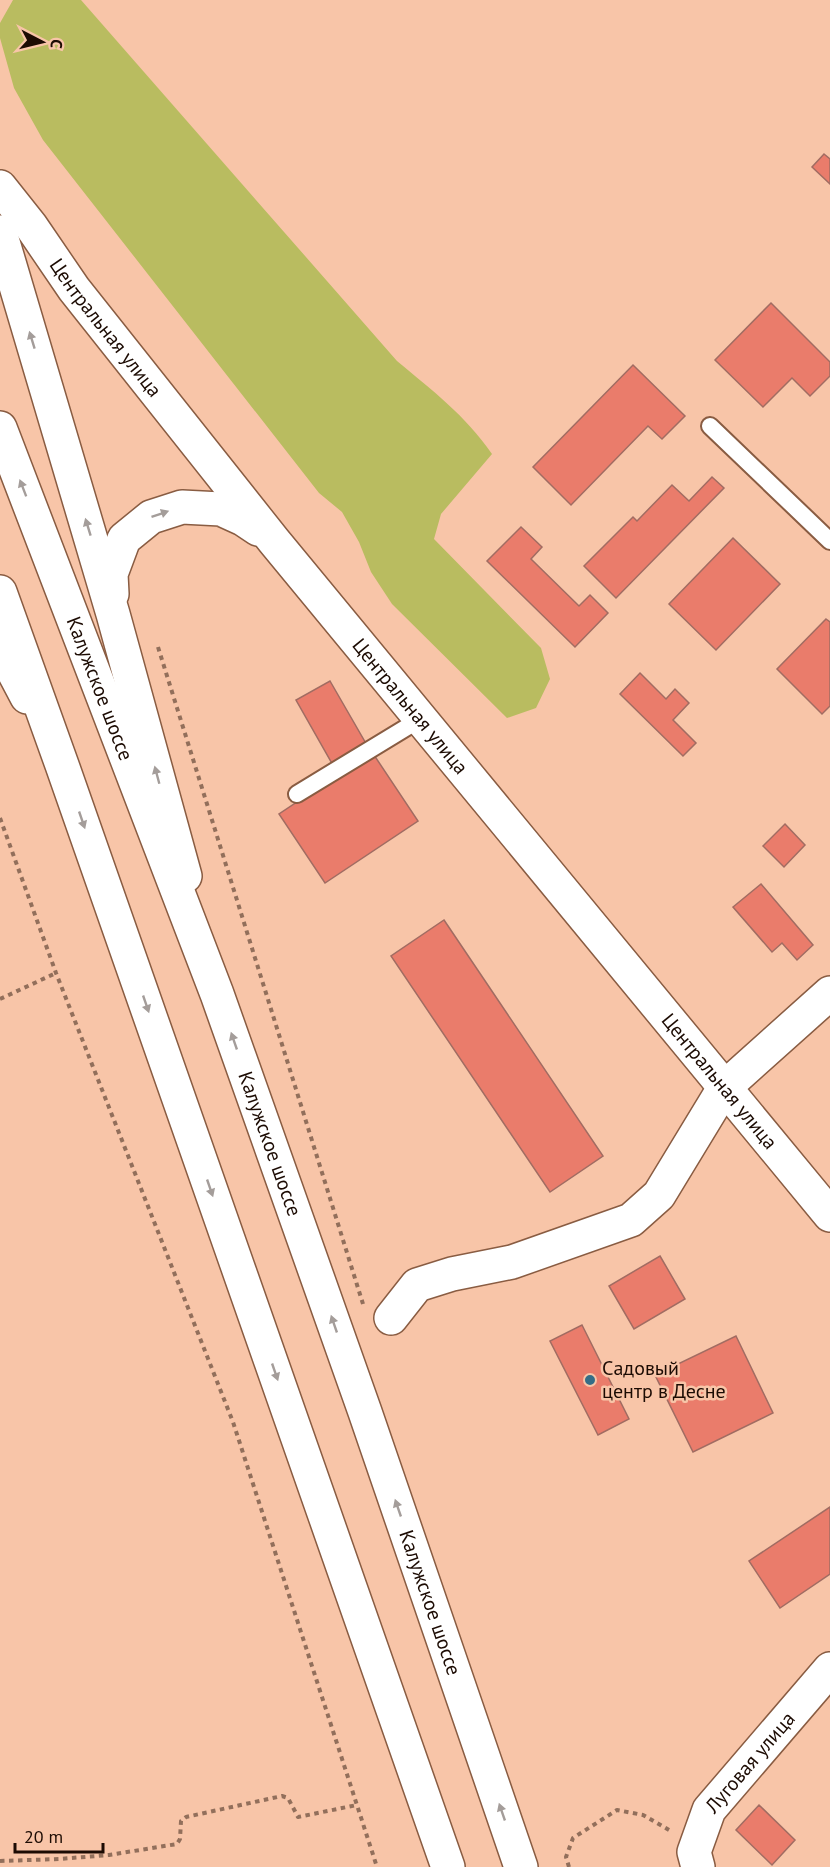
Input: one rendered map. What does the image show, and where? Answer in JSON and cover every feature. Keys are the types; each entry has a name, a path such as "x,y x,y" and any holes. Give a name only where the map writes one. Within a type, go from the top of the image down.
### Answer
{"main road":[{"name":"Центральная улица","path":"0,188 31,226 74,289 274,541 830,1215"},
{"path":"0,232 113,614 217,994"},
{"name":"Калужское шоссе","path":"0,428 217,994 361,1401 521,1867"},
{"path":"113,614 111,574 124,538 151,517 182,507 221,509 243,519 274,541"},
{"path":"0,592 448,1867"},
{"path":"0,646 62,765"},
{"path":"378,1315 417,1285 452,1274 512,1262 631,1220 659,1195 724,1088 830,993"},
{"name":"Луговая улица","path":"696,1860 709,1810 830,1668"}],"lane":[{"path":"710,426 830,541"},
{"path":"297,794 422,718"},
{"path":"511,842 612,951"}],"path":[{"path":"156,641 378,1315"},
{"path":"0,818 56,973 233,1422 377,1867"},
{"path":"0,999 56,973"},
{"path":"0,1861 109,1855 177,1844 180,1839 181,1821 186,1817 282,1796 288,1798 300,1818 357,1805"},
{"path":"569,1867 566,1857 573,1838 617,1810 643,1815 665,1827 696,1860"}],"green space":[{"path":"13,0 81,0 397,361 460,415 482,440 492,454 441,514 434,539 541,648 550,679 536,708 507,718 392,604 371,572 359,542 342,512 319,493 43,140 14,88 0,38 0,23"}],"building":[{"path":"824,154 830,159 830,184 812,167"},
{"path":"771,303 830,362 830,376 810,396 792,378 763,407 715,360"},
{"path":"633,365 685,416 662,439 648,426 571,505 533,467"},
{"path":"712,477 724,488 616,598 584,566 633,517 637,521 672,485 689,501"},
{"path":"521,527 542,547 531,559 579,606 590,595 608,613 575,647 487,561"},
{"path":"733,538 780,584 716,650 669,604"},
{"path":"826,619 830,622 830,706 822,714 777,669"},
{"path":"640,673 666,699 675,689 689,703 673,720 696,743 683,756 620,694"},
{"path":"330,681 368,747 334,767 296,700"},
{"path":"372,752 418,821 325,883 279,814"},
{"path":"785,824 805,845 784,867 763,846"},
{"path":"761,884 813,945 797,960 782,943 772,952 733,907"},
{"path":"444,920 603,1156 550,1192 391,956"},
{"path":"660,1256 685,1299 634,1329 609,1286"},
{"name":"Садовый центр в Десне","path":"582,1325 629,1419 598,1435 550,1341"},
{"path":"736,1336 773,1413 693,1452 655,1375"},
{"path":"830,1507 830,1574 780,1608 749,1561"},
{"path":"759,1805 795,1840 772,1865 736,1830"}],"place":[{"name":"Садовый центр в Десне","path":"590,1380"}]}
